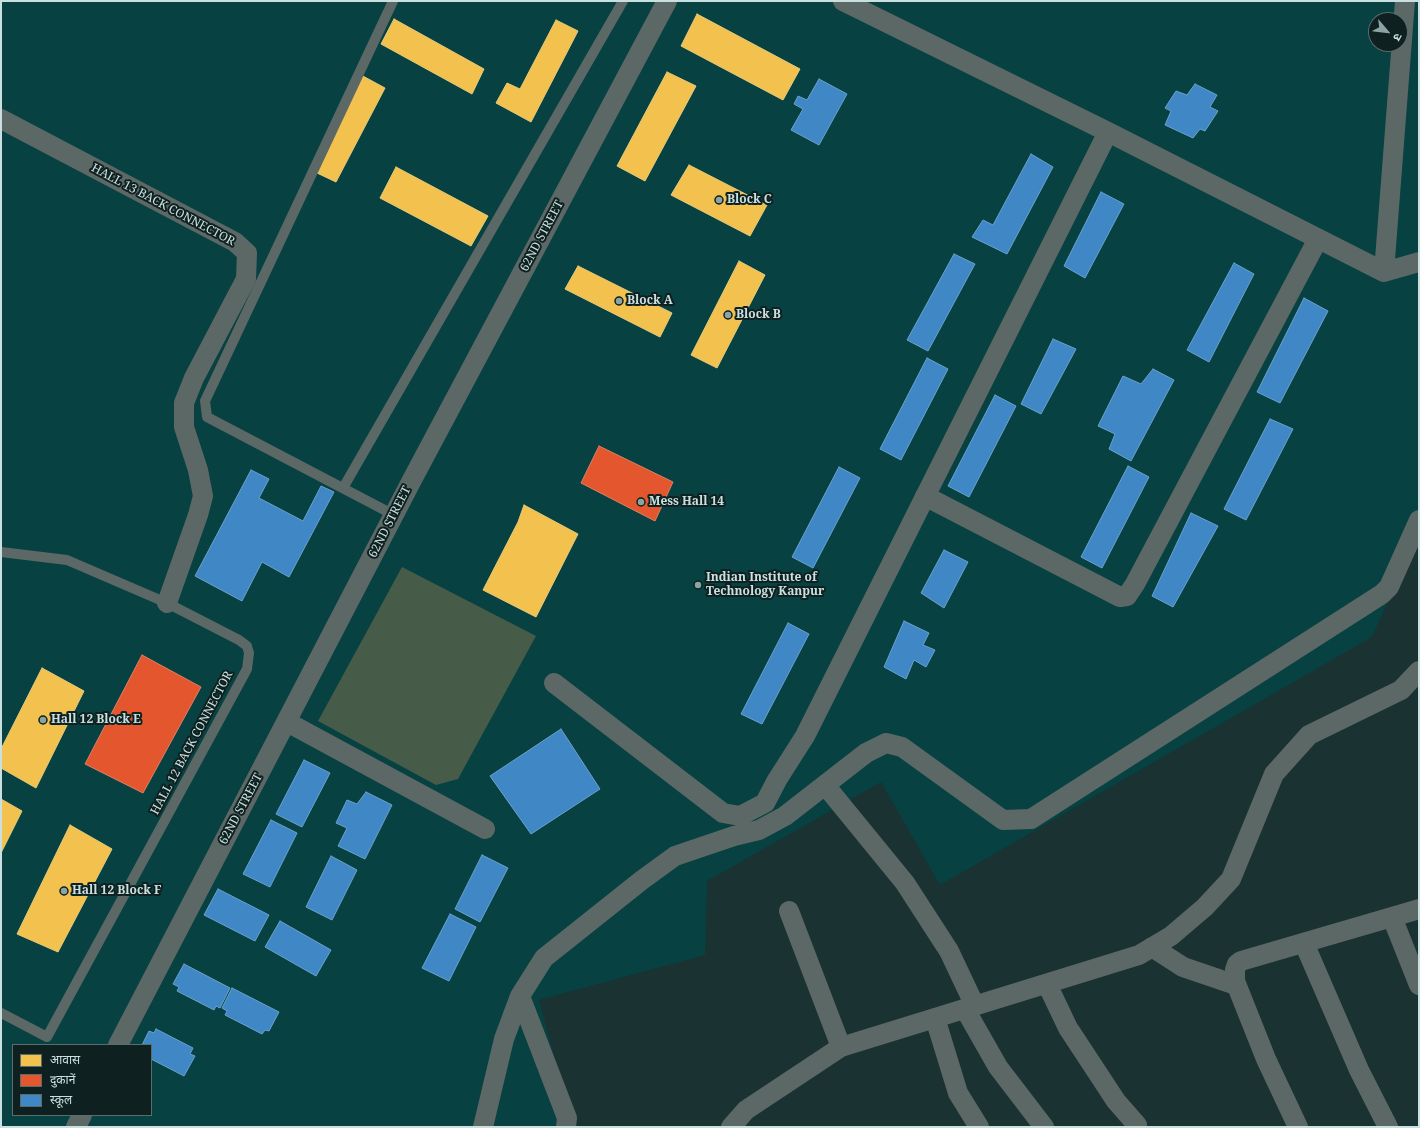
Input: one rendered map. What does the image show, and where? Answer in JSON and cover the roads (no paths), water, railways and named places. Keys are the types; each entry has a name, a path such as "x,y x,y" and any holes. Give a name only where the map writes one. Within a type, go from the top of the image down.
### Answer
{"street":[{"name":"62ND STREET","path":"119,1044 394,515 667,1"},
{"path":"843,1 1108,132 1384,272 1419,262"},
{"path":"1384,272 1405,1"},
{"name":"HALL 13 BACK CONNECTOR","path":"1,119 235,242 247,253 246,279 194,378 184,403 184,427 198,470 203,496 198,515 166,603"},
{"path":"554,683 723,813 740,816 765,803 777,780 805,736 1108,132"},
{"path":"925,496 1120,597 1127,596 1135,584 1318,238"},
{"path":"483,1127 504,1039 520,996 544,958 642,880 675,856 734,836 759,830 785,816 866,753 886,743 902,747 1003,820 1031,819 1382,594 1389,587 1419,520"},
{"path":"731,1127 746,1110 841,1047 1139,954 1171,936 1205,908 1231,878 1274,774 1309,735 1402,690 1419,671"},
{"path":"287,722 485,829"},
{"path":"825,785 904,883 949,951 970,1007 998,1067 1044,1127"},
{"path":"1298,1127 1266,1059 1235,981 1237,964 1241,961 1419,909"},
{"path":"789,911 841,1047"},
{"path":"1392,917 1418,980"},
{"path":"1304,942 1359,1070 1388,1127"},
{"path":"1152,947 1183,967 1230,983 1235,981"},
{"path":"1046,984 1068,1028 1116,1101 1137,1125"},
{"path":"520,996 568,1118 566,1127"},
{"path":"934,1018 958,1093 979,1127"},
{"path":"76,1127 82,1116"}],"lane":[{"path":"393,1 205,401 207,417 394,515"},
{"path":"343,488 623,1"},
{"name":"HALL 12 BACK CONNECTOR","path":"1,552 68,560 166,603 239,640 247,646 249,652 247,669 50,1041 1,1013"}],"place":[{"name":"Block C","path":"719,200"},
{"name":"Block A","path":"619,301"},
{"name":"Block B","path":"728,315"},
{"name":"Mess Hall 14","path":"641,502"},
{"name":"Indian Institute of Technology Kanpur","path":"698,585"},
{"name":"Hall 12 Block E","path":"43,720"},
{"name":"Hall 12 Block F","path":"64,891"}]}
